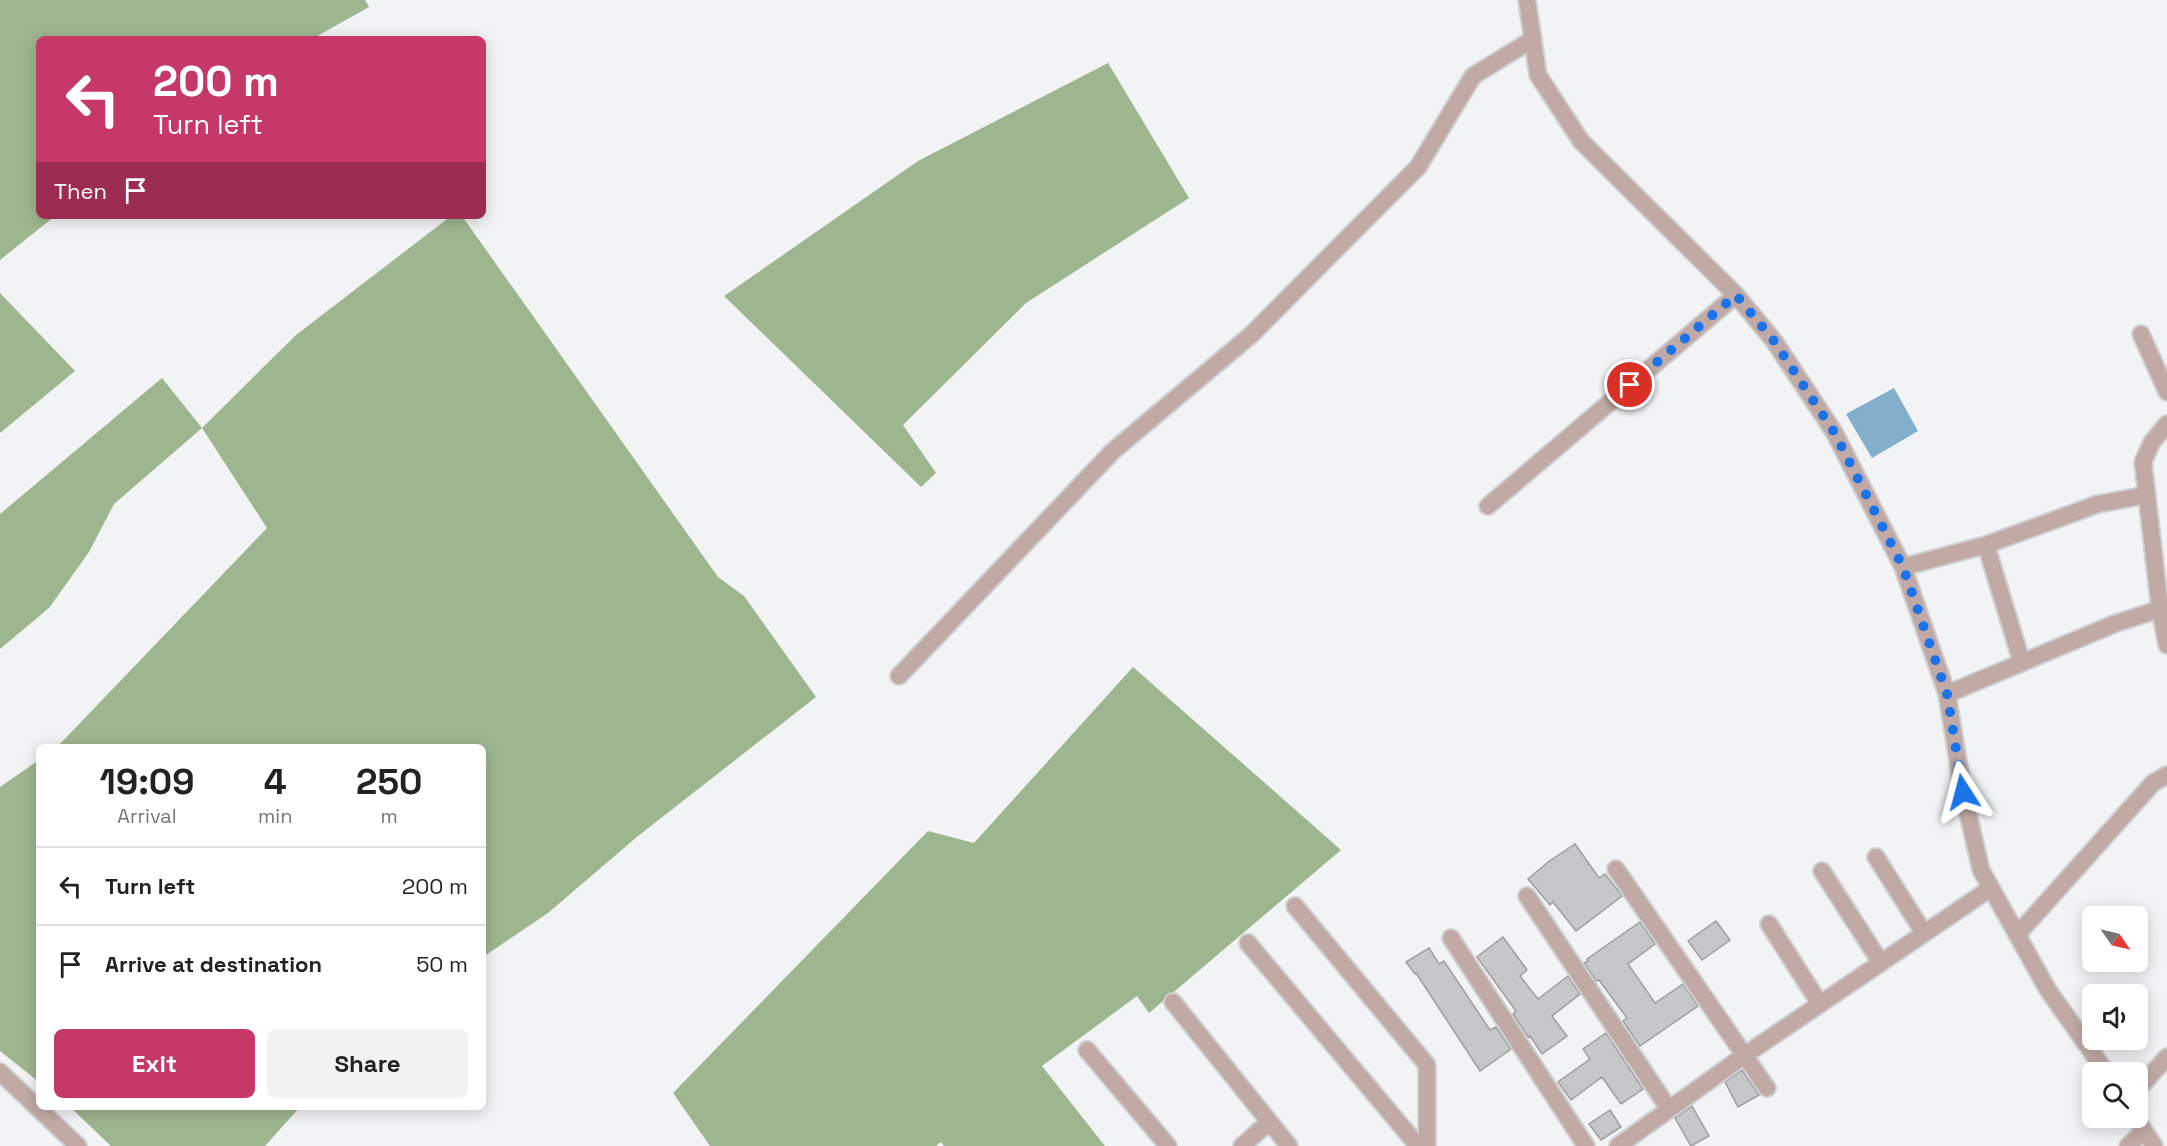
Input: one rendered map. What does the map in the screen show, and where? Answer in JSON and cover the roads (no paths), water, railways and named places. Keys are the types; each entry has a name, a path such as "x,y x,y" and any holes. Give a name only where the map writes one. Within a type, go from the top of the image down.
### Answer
{"street":[{"path":"1527,0 1538,75 1581,141 1736,295 1774,341 1834,432 1903,567 1947,694 1963,792 1981,870 2048,990 2099,1062"},
{"path":"899,676 1113,451 1251,335 1418,167 1473,76 1533,39"},
{"path":"1488,506 1736,295"},
{"path":"2141,334 2167,392"},
{"path":"2167,424 2152,442 2143,462 2160,609 2167,645"},
{"path":"1903,567 1986,545 2098,504 2147,495"},
{"path":"1986,545 2022,663"},
{"path":"1947,694 2114,624 2160,609"},
{"path":"2017,935 2153,783 2167,775"},
{"path":"1876,857 1924,933"},
{"path":"1616,869 1767,1088"},
{"path":"1822,871 1881,963"},
{"path":"1618,1146 1745,1055 1991,888"},
{"path":"1527,896 1669,1109"},
{"path":"1295,906 1427,1065 1427,1146"},
{"path":"1768,924 1820,1004"},
{"path":"1451,939 1586,1146"},
{"path":"1248,943 1418,1146"},
{"path":"1173,1002 1289,1146"},
{"path":"1088,1050 1168,1146"},
{"path":"2148,1078 2167,1057"},
{"path":"0,1072 36,1106"},
{"path":"40,1110 78,1146"},
{"path":"1242,1146 1269,1122"},
{"path":"2128,1146 2138,1128"},
{"path":"2143,1128 2154,1146"}],"water":[{"path":"1894,388 1918,431 1872,458 1846,414"}]}
